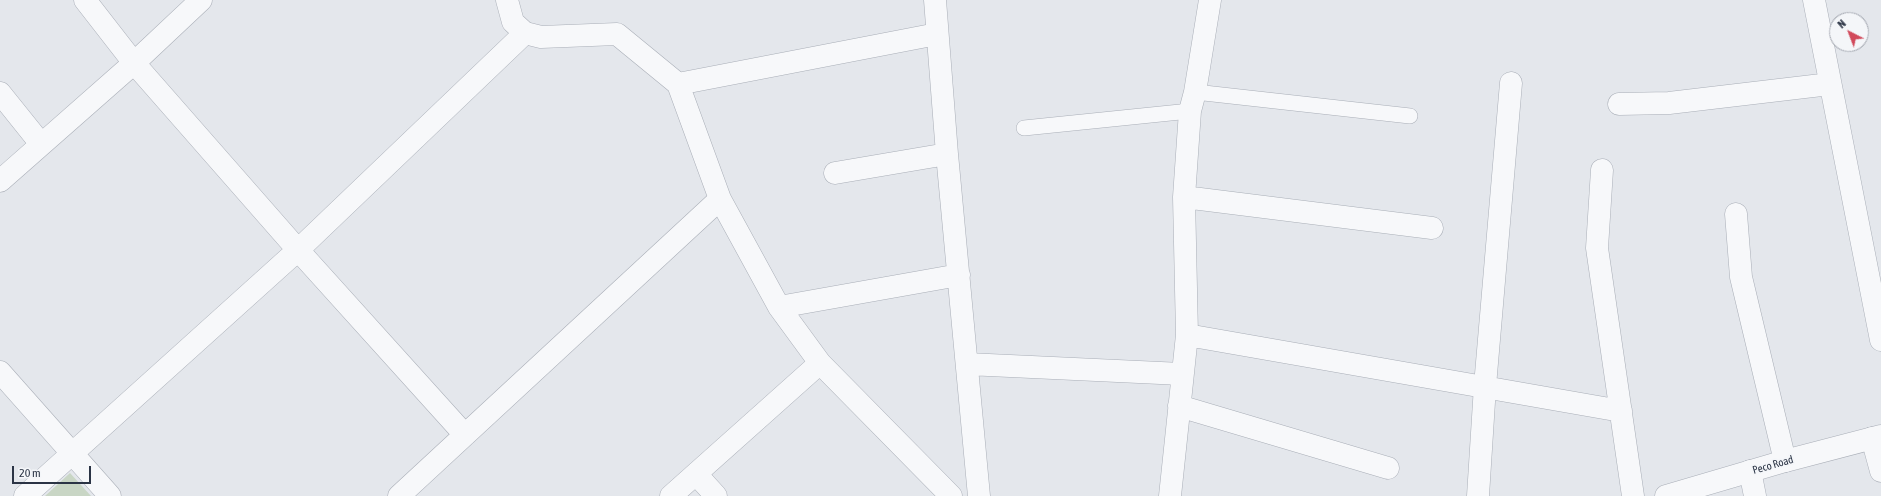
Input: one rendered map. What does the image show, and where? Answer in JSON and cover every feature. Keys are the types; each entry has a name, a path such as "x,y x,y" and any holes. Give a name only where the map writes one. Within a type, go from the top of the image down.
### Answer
{"street":[{"path":"84,0 134,63 298,250 466,435"},
{"path":"0,181 134,63 201,0"},
{"path":"507,0 514,22 525,33 541,37 617,34 678,84 720,199 779,306 820,363 950,496"},
{"path":"935,0 947,154 979,496"},
{"path":"1170,496 1187,335 1184,197 1192,101 1210,0"},
{"path":"1814,0 1822,34 1830,84 1881,340"},
{"path":"25,496 298,250 525,33"},
{"path":"678,84 938,34"},
{"path":"1478,496 1485,386 1511,83"},
{"path":"1619,104 1669,103 1830,84"},
{"path":"0,93 41,144"},
{"path":"835,173 947,154"},
{"path":"1602,170 1597,248 1633,496"},
{"path":"1184,197 1432,228"},
{"path":"399,496 720,199"},
{"path":"1736,214 1741,277 1785,461"},
{"path":"779,306 959,274"},
{"path":"1187,335 1621,411"},
{"path":"671,496 820,363"},
{"path":"967,364 1182,374"},
{"path":"0,372 110,496"},
{"path":"1179,406 1388,468"},
{"path":"1877,437 1881,471"},
{"name":"Peco Road","path":"1666,496 1785,461 1877,437"},
{"path":"1750,471 1755,496"},
{"path":"696,474 716,496"}],"lane":[{"path":"1024,128 1192,101 1410,116"}],"green space":[{"path":"70,473 91,496 45,496"}]}
